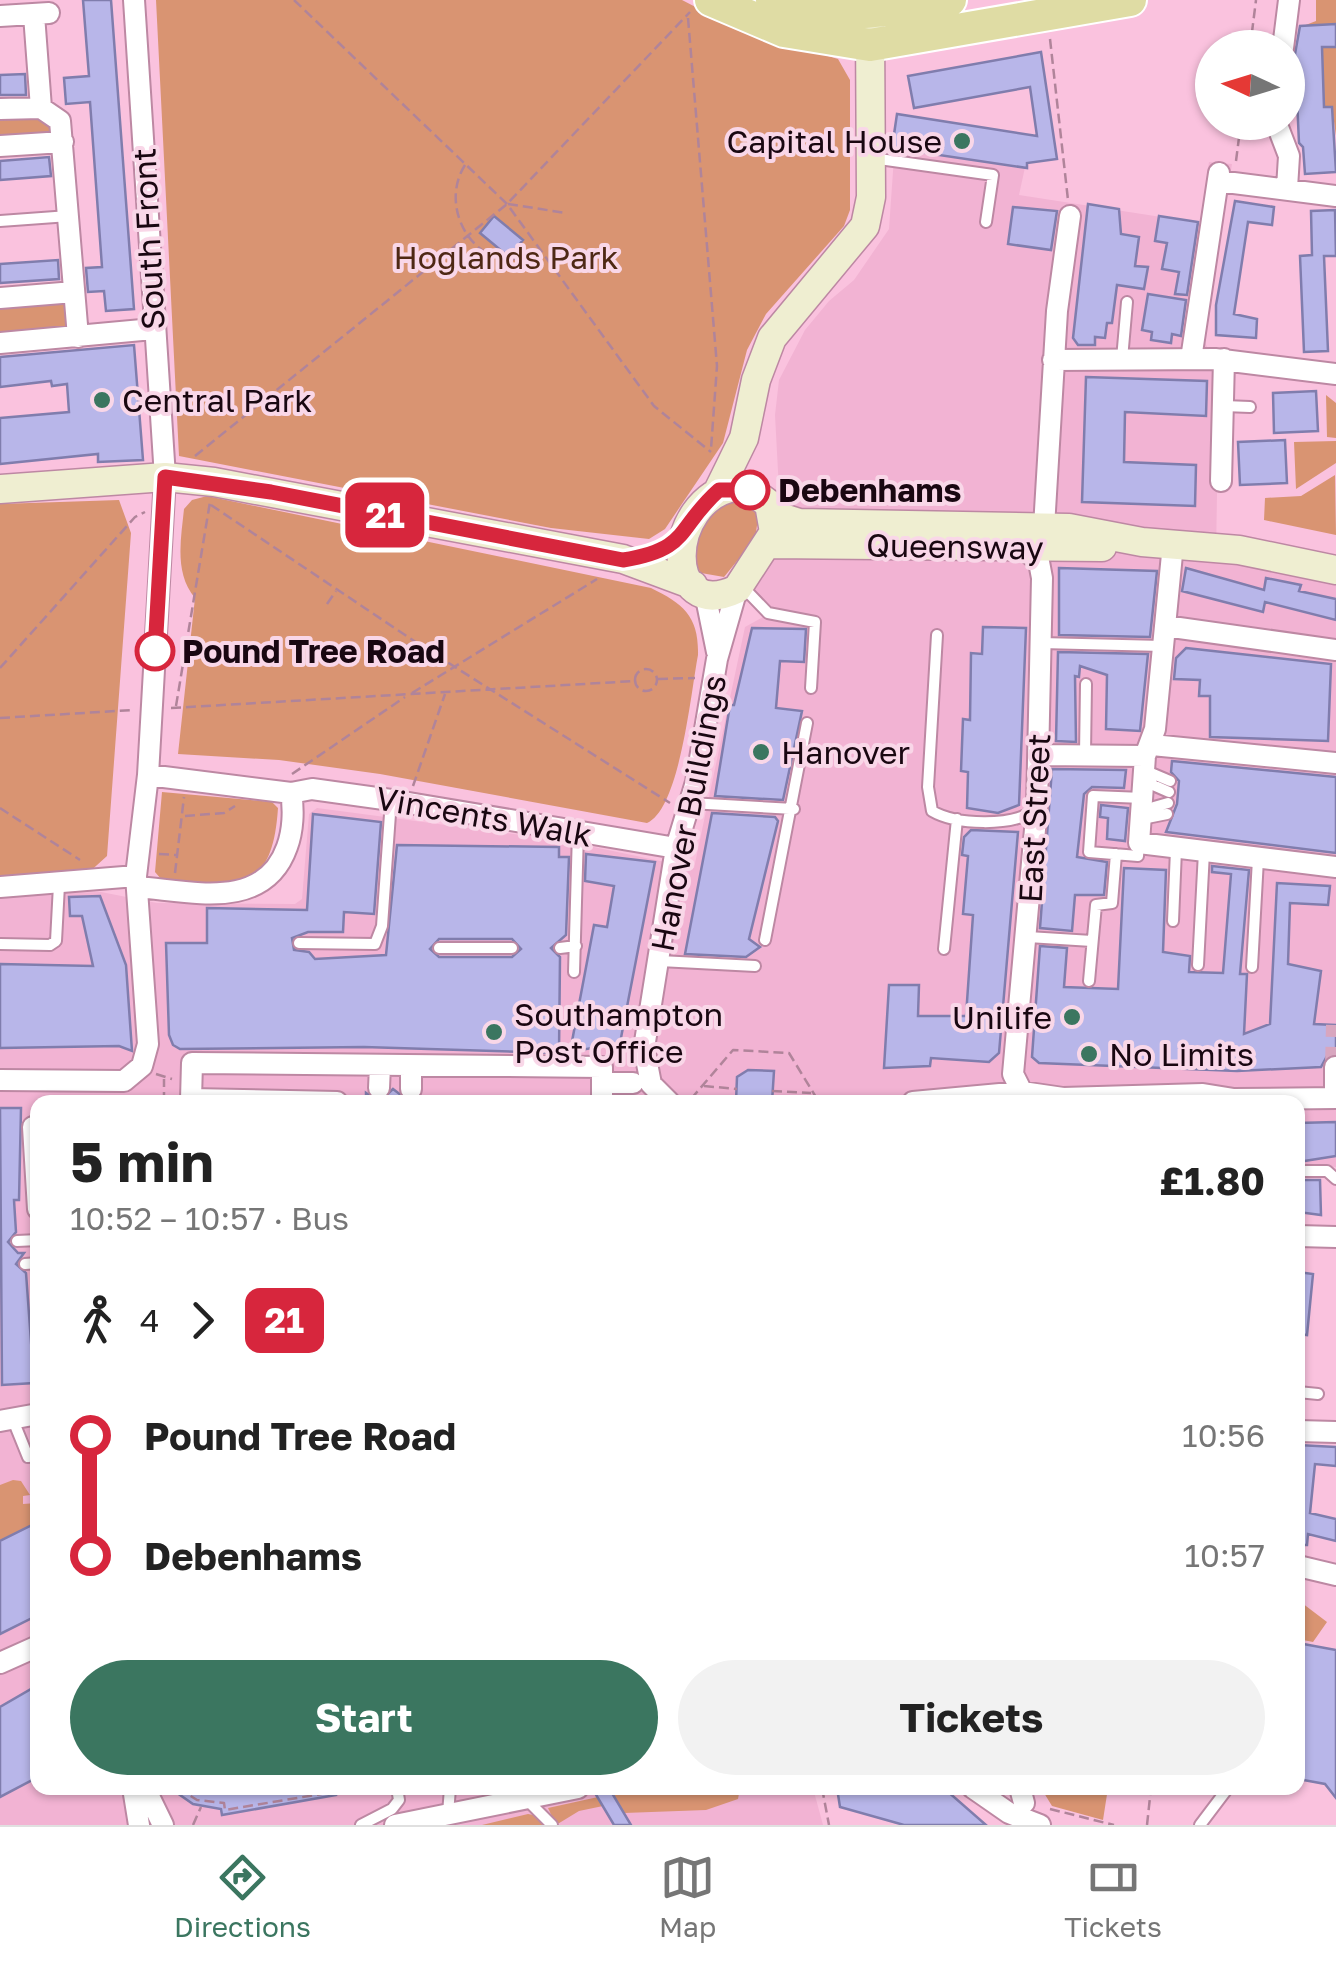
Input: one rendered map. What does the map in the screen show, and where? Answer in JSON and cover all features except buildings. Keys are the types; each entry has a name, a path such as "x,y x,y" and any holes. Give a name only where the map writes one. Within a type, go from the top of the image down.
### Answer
{"main road":[{"path":"772,0 870,30 950,0"},
{"path":"699,8 784,31 870,30 1130,0"}],"street":[{"name":"South Front","path":"134,0 164,490"},
{"path":"0,16 41,14 41,108"},
{"path":"615,558 660,552 681,540 719,490 729,450 772,338 865,226 872,197 870,30"},
{"path":"0,109 41,108 60,121 78,337"},
{"path":"1283,140 1289,156 1287,188"},
{"path":"0,146 63,142"},
{"path":"1191,359 1224,179 1336,196"},
{"path":"1044,527 1053,360 1070,216"},
{"path":"0,298 74,292"},
{"path":"0,343 153,330"},
{"path":"1053,360 1224,359 1336,374"},
{"path":"1221,481 1224,359"},
{"path":"0,489 212,493 615,558 699,589 739,587 768,544 767,505 729,450"},
{"path":"719,490 735,486 767,505"},
{"path":"0,1080 124,1081 142,1066 148,1044 148,1004 136,882 148,775 164,490"},
{"name":"Queensway","path":"767,505 799,522 1044,527 1142,542 1239,550 1336,570"},
{"path":"681,540 679,562 699,589"},
{"name":"Queensway","path":"768,544 1024,548 1142,542"},
{"path":"1173,544 1139,843 1336,868"},
{"name":"East Street","path":"1022,1092 1013,1074 1037,807 1041,643 1041,570 1024,548"},
{"name":"Hanover Buildings","path":"642,1083 676,848 689,808 716,669 739,587"},
{"name":"Hanover Buildings","path":"699,589 716,669"},
{"path":"1164,636 1336,650"},
{"path":"1039,754 1336,764"},
{"name":"Vincents Walk","path":"148,775 401,801 676,848"},
{"path":"0,887 136,882 174,890 245,892 264,884 282,861 290,840 287,791"},
{"path":"190,1095 192,1063 602,1067 602,1093 642,1083 659,1095"},
{"path":"379,1088 380,1066"},
{"path":"410,1089 411,1066"},
{"path":"1305,1098 1335,1098 1335,1067"},
{"path":"989,1095 1022,1092 1037,1095"},
{"path":"1305,1236 1336,1238"},
{"path":"1305,1432 1336,1432"},
{"path":"1305,1568 1336,1575"},
{"path":"0,1664 30,1650"},
{"path":"134,1795 138,1825"},
{"path":"148,1795 163,1825"},
{"path":"395,1825 544,1795"},
{"path":"980,1795 1000,1825"},
{"path":"984,1795 1040,1825"}],"lane":[{"path":"871,158 994,176 986,222"},
{"path":"0,221 70,216"},
{"path":"1122,360 1128,302"},
{"path":"1224,406 1250,407"},
{"path":"739,587 768,613 815,622 812,688"},
{"path":"937,635 928,802 932,811 957,819 1010,820 1037,807"},
{"path":"1041,643 1164,636"},
{"path":"1085,754 1086,684"},
{"path":"765,940 765,923 794,808 808,723"},
{"path":"1139,843 1138,856 1089,852 1093,796 1142,809 1169,797 1147,757"},
{"path":"299,943 380,945 401,801"},
{"path":"689,808 794,808"},
{"path":"944,949 957,819"},
{"path":"574,972 578,832"},
{"path":"1173,921 1176,850"},
{"path":"1198,965 1204,852"},
{"path":"1089,981 1096,905 1112,902 1116,854"},
{"path":"1252,967 1258,859"},
{"path":"0,944 50,945 56,941 60,885"},
{"path":"1028,937 1092,942"},
{"path":"560,948 576,946"},
{"path":"439,948 512,948"},
{"path":"660,961 755,966"},
{"path":"1305,1171 1327,1171 1336,1178"},
{"path":"17,1241 30,1240"},
{"path":"1305,1393 1318,1394"},
{"path":"7,1420 30,1457"},
{"path":"361,1825 392,1809 399,1795"},
{"path":"448,1815 449,1795"},
{"path":"1200,1825 1223,1795"},
{"path":"526,1799 552,1825"}],"path":[{"path":"294,0 507,204 654,406 729,450"},
{"path":"694,0 699,8 717,366 729,450"},
{"path":"0,668 135,517 507,204 699,8"},
{"path":"1261,30 1275,8"},
{"path":"1056,10 1070,216"},
{"path":"1224,179 1235,140"},
{"path":"465,164 456,179 454,204 466,236 496,258 528,257 540,249"},
{"path":"507,204 566,213"},
{"path":"164,490 212,493 337,589 417,643 689,808"},
{"path":"176,708 212,493"},
{"path":"287,791 293,772 410,694 604,575 615,558"},
{"path":"327,604 337,589"},
{"path":"389,648 417,643"},
{"path":"636,681 637,673 647,669 657,679"},
{"path":"0,718 636,681 647,690 657,679 716,669"},
{"path":"401,801 414,782 445,692"},
{"path":"174,890 185,778"},
{"path":"182,816 224,813 259,786"},
{"path":"0,808 95,870 100,882"},
{"path":"694,1095 733,1050 789,1053 812,1093"},
{"path":"142,1066 164,1078 191,1080"},
{"path":"164,1078 164,1095"},
{"path":"702,1086 736,1088"},
{"path":"772,1091 812,1093"},
{"path":"176,1803 186,1795 204,1802 224,1803 225,1810 314,1795"},
{"path":"823,1795 829,1825"},
{"path":"1022,1795 1114,1825"},
{"path":"1147,1825 1150,1795"},
{"path":"193,1825 201,1807"}],"shaded area":[{"path":"897,114 1032,135 1019,195 1200,223 1209,162 1232,164 1204,340 1219,374 1216,555 1336,581 1336,1167 1305,1165 1305,1095 30,1095 30,1795 815,1795 823,1825 0,1825 0,895 101,892 157,903 295,904 302,899 309,814 317,808 560,840 694,868 745,627 772,612 752,595 781,527 775,415 779,380 805,330 829,301 854,280 889,229"}],"green space":[{"name":"Hoglands Park","path":"156,0 682,0 738,29 838,59 850,80 850,210 844,226 766,314 747,350 723,443 665,529 649,539 551,528 179,456"},
{"path":"1316,0 1336,0 1336,24 1303,26 1316,21"},
{"path":"1321,45 1336,47 1336,136 1332,107 1324,107"},
{"path":"0,115 36,115 54,124 47,136 0,140"},
{"path":"65,302 69,321 66,328 0,336 0,303"},
{"path":"1326,395 1336,403 1336,438 1327,437"},
{"path":"1336,441 1336,463 1296,489 1294,442"},
{"path":"1335,475 1336,535 1264,520 1265,498 1301,496"},
{"path":"207,496 651,588 681,606 696,631 698,655 676,773 658,813 647,823 380,774 279,760 178,754 195,598 182,567 184,509 192,500"},
{"path":"739,499 759,512 755,539 724,577 701,573 695,564 701,532 719,509"},
{"path":"119,500 131,533 107,856 86,875 0,878 0,504"},
{"path":"162,792 272,802 278,808 274,837 258,872 229,883 161,879 155,872"},
{"path":"21,1481 30,1495 23,1496 23,1504 30,1504 30,1526 0,1541 0,1485"},
{"path":"1305,1605 1327,1622 1313,1642 1305,1640"},
{"path":"614,1795 739,1795 738,1799 706,1810 624,1813"},
{"path":"1045,1795 1107,1795 1103,1820 1052,1806"},
{"path":"598,1797 603,1806 579,1811 556,1825 548,1808"},
{"path":"528,1814 539,1816 545,1825 482,1825"}],"tunnel":[{"path":"1335,1067 1336,1025"}],"bus line":[{"name":"21","path":"155,651 165,477 271,492 623,560 660,552 681,540 719,490 735,486 750,490"}],"place":[{"name":"Capital House","path":"962,141"},
{"name":"Central Park","path":"102,400"},
{"name":"Debenhams","path":"750,490"},
{"name":"Pound Tree Road","path":"155,651"},
{"name":"Hanover","path":"761,752"},
{"name":"Unilife","path":"1072,1017"},
{"name":"Southampton Post Office","path":"494,1032"},
{"name":"No Limits","path":"1089,1054"}]}
